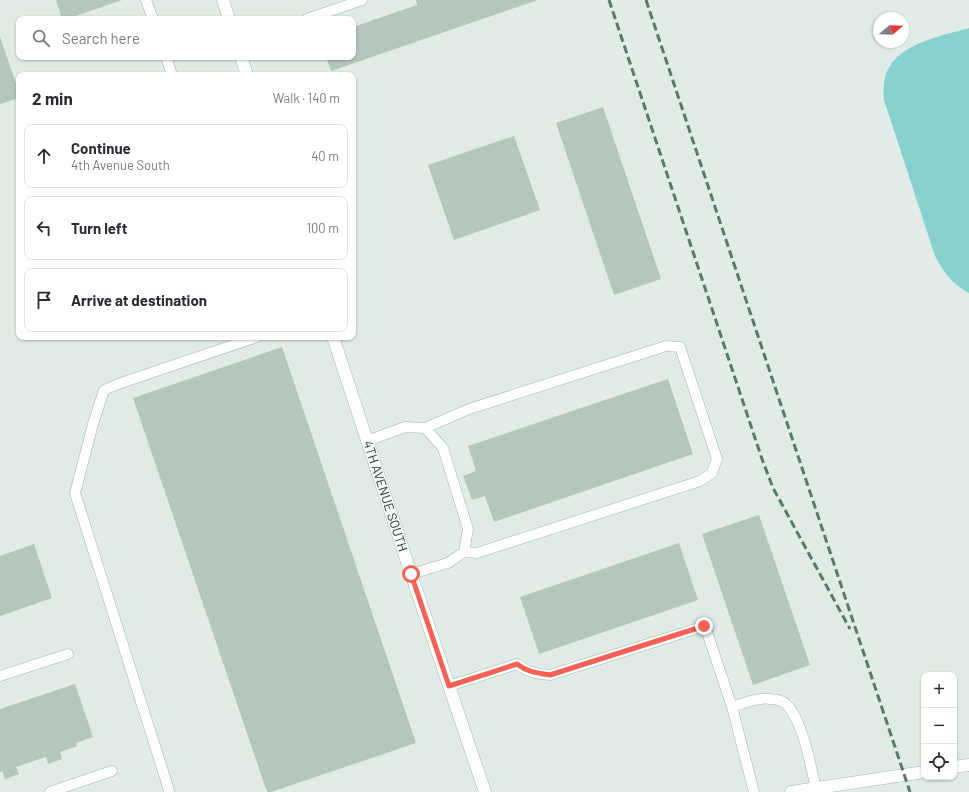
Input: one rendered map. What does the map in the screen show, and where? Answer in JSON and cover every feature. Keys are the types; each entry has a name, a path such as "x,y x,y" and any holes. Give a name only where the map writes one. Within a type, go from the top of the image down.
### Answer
{"street":[{"path":"223,0 228,16"},
{"path":"243,60 246,72"},
{"name":"4TH AVENUE SOUTH","path":"334,340 485,792"},
{"path":"957,767 969,765"},
{"path":"791,792 921,772"}],"lane":[{"path":"146,0 152,16"},
{"path":"316,16 362,0"},
{"path":"167,60 171,72"},
{"path":"169,792 76,493 93,424 104,390 248,340"},
{"path":"367,441 405,427 426,428 469,409 666,346 680,347 716,459 712,473 700,482 477,553 464,552 448,563 411,574"},
{"path":"426,428 443,448 468,529 464,552"},
{"path":"449,686 517,664 523,669 533,673 550,675 704,626 732,707 754,792"},
{"path":"0,676 68,654"},
{"path":"732,707 755,700 771,699 785,703 798,721 806,743 816,788"},
{"path":"50,792 112,771"}],"water":[{"path":"969,28 969,293 949,278 935,256 884,100 884,85 887,71 894,60 904,52 929,39"}],"building":[{"path":"56,0 122,0 76,16 61,16"},
{"path":"416,0 538,0 331,71 327,60 356,60 356,26 417,5"},
{"path":"0,37 16,83 16,99 0,104"},
{"path":"603,107 661,279 614,295 556,123"},
{"path":"514,136 540,210 454,240 428,165"},
{"path":"282,347 416,743 271,792 267,792 133,398"},
{"path":"668,379 693,454 494,522 485,496 472,500 463,476 476,471 468,446"},
{"path":"759,515 810,665 753,685 702,534"},
{"path":"679,543 698,600 539,654 520,597"},
{"path":"34,544 52,598 0,616 0,556"},
{"path":"75,684 93,737 76,743 77,746 60,752 62,759 48,764 46,757 16,767 19,774 5,779 2,771 0,772 0,709"}],"railway":[{"path":"609,0 773,488 850,629"},
{"path":"646,0 910,792"}],"route":[{"path":"411,574 449,686 517,664 523,669 533,673 550,675 704,626"}]}
